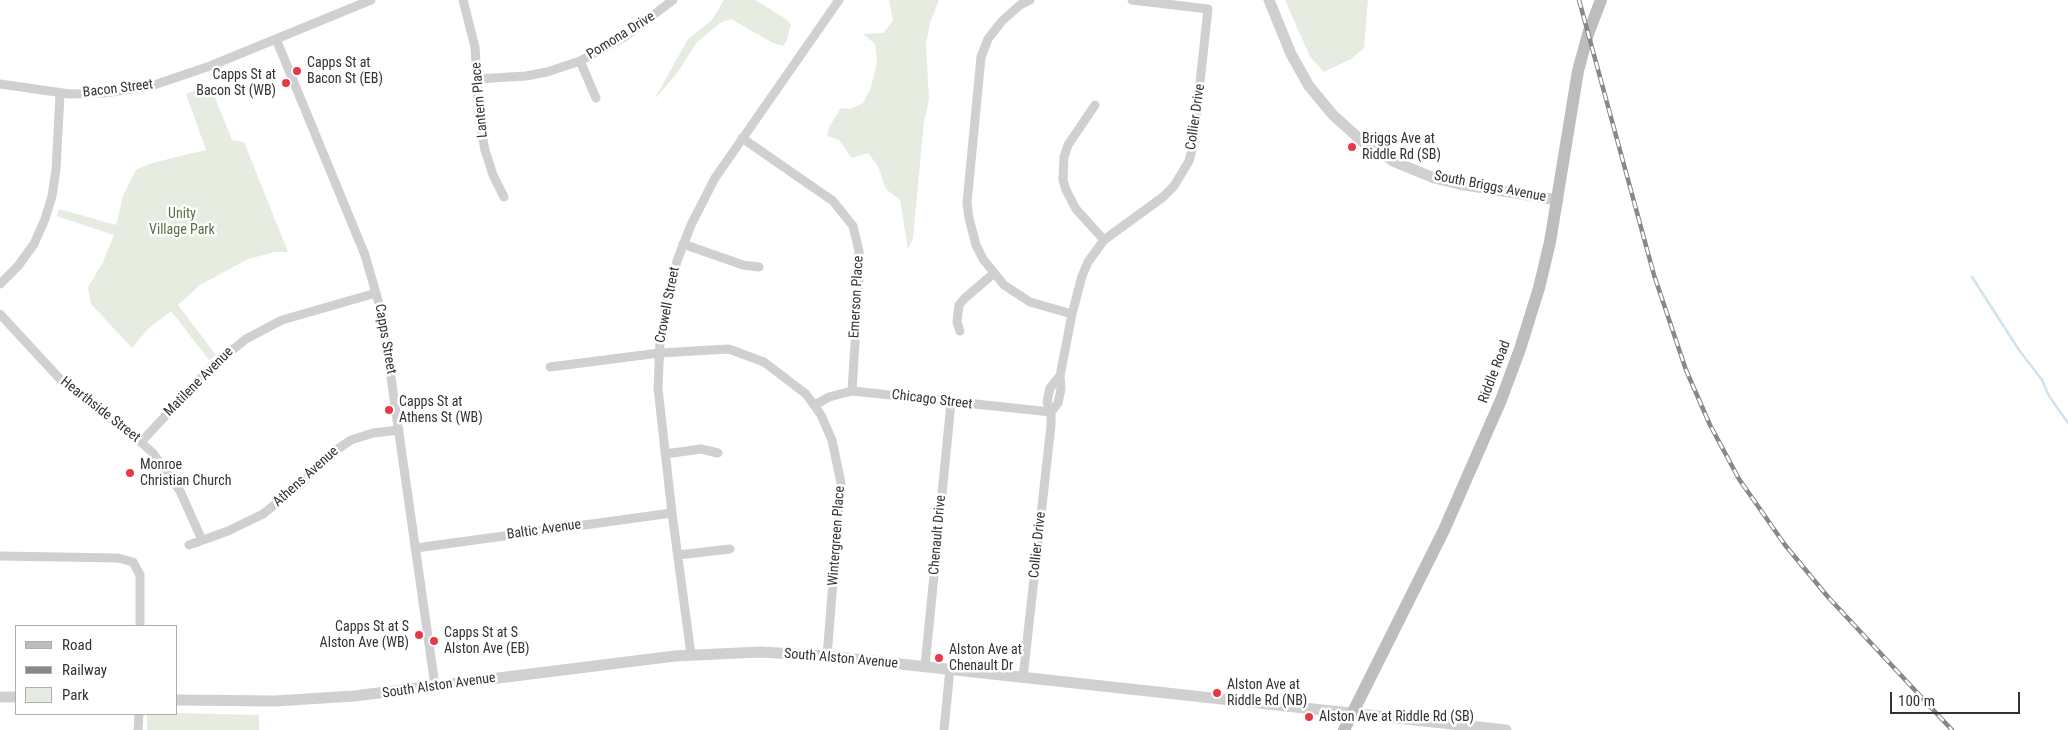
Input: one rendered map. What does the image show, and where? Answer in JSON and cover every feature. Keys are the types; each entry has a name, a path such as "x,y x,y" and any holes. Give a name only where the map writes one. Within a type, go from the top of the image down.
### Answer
{"main road":[{"name":"Riddle Road","path":"1344,730 1444,530 1501,400 1527,330 1539,288 1558,200 1575,86 1588,34 1601,0"}],"street":[{"name":"Bacon Street","path":"0,84 60,94 105,93 151,86 210,66 356,3 371,0"},
{"name":"Lantern Place","path":"464,0 475,47 479,117 485,150 493,174 504,197"},
{"name":"Pomona Drive","path":"477,79 526,76 547,72 580,61 626,36 673,0"},
{"name":"Crowell Street","path":"691,655 658,388 667,296 683,244 702,200 742,138 839,0"},
{"path":"1030,0 1014,10 994,30 984,47 979,71 967,203 968,218 976,245 993,274 1004,285 1030,302 1072,314"},
{"name":"Collier Drive","path":"1023,678 1051,412 1058,403 1061,389 1060,376 1072,314 1084,269 1095,250 1104,240 1163,197 1174,186 1189,161 1195,137 1208,9 1132,0"},
{"name":"South Briggs Avenue","path":"1270,0 1299,71 1333,115 1363,142 1395,162 1434,178 1459,184 1558,200"},
{"name":"Capps Street","path":"276,39 365,255 376,293 388,349 435,686"},
{"path":"580,61 596,98"},
{"path":"0,284 18,266 34,244 46,220 56,170 60,94"},
{"path":"1096,105 1068,145 1064,157 1063,175 1070,200 1104,240"},
{"name":"Emerson Place","path":"742,138 833,201 854,226 859,251 859,280 852,391"},
{"path":"683,244 743,265 759,267"},
{"path":"960,331 957,322 959,305 964,298 993,274"},
{"name":"Matilene Avenue","path":"141,442 211,367 246,339 282,320 376,293"},
{"name":"Hearthside Street","path":"0,314 60,379 141,442 166,470 180,491 202,540"},
{"name":"Wintergreen Place","path":"550,367 660,354 729,349 764,362 806,394 815,405 832,440 837,456 841,483 826,656"},
{"name":"Chicago Street","path":"815,405 829,397 852,391 951,403 1051,412"},
{"name":"Chenault Drive","path":"925,666 951,403"},
{"name":"Athens Avenue","path":"189,545 228,531 270,509 302,483 329,454 342,445 358,437 399,430"},
{"path":"665,454 702,449 718,453"},
{"name":"Baltic Avenue","path":"416,548 672,513"},
{"path":"678,555 730,549"},
{"path":"0,556 118,558 133,562 140,575 140,625"},
{"name":"South Alston Avenue","path":"178,700 295,700 381,694 691,655 761,652 826,656 925,666 1506,730"},
{"path":"944,730 950,670"},
{"path":"0,697 15,697"},
{"path":"138,730 139,715"}],"green space":[{"path":"724,0 755,0 783,17 791,24 787,40 783,46 773,43 731,19 720,23 697,42 678,72 654,100 688,39 712,20"},
{"path":"889,0 939,0 930,23 926,44 929,100 924,121 913,238 908,250 900,200 886,189 878,166 868,153 852,158 839,140 827,136 829,127 841,108 850,109 863,103 871,87 877,63 875,44 863,34 883,33 893,21"},
{"path":"1285,0 1368,0 1364,48 1351,59 1324,72 1310,57"},
{"name":"Unity Village Park","path":"210,85 232,140 244,142 288,252 275,252 248,259 200,285 178,305 216,355 209,360 171,311 148,329 132,348 91,304 88,287 103,262 114,235 57,216 59,209 116,225 123,196 136,170 152,163 206,150 186,94"},
{"path":"178,713 259,715 259,730 147,730 147,715 178,715"}],"waterway":[{"path":"1972,277 2019,350 2042,380 2049,396 2068,423"}],"railway":[{"path":"1579,0 1654,275 1686,370 1710,425 1739,479 1785,545 1828,597 1952,730"}],"place":[{"name":"Capps St at Bacon St (EB)","path":"297,71"},
{"name":"Capps St at Bacon St (WB)","path":"286,83"},
{"name":"Briggs Ave at Riddle Rd (SB)","path":"1352,147"},
{"name":"Capps St at Athens St (WB)","path":"389,410"},
{"name":"Monroe Christian Church","path":"130,473"},
{"name":"Capps St at S Alston Ave (WB)","path":"419,635"},
{"name":"Capps St at S Alston Ave (EB)","path":"434,641"},
{"name":"Alston Ave at Chenault Dr","path":"939,658"},
{"name":"Alston Ave at Riddle Rd (NB)","path":"1217,693"},
{"name":"Alston Ave at Riddle Rd (SB)","path":"1309,717"}]}
